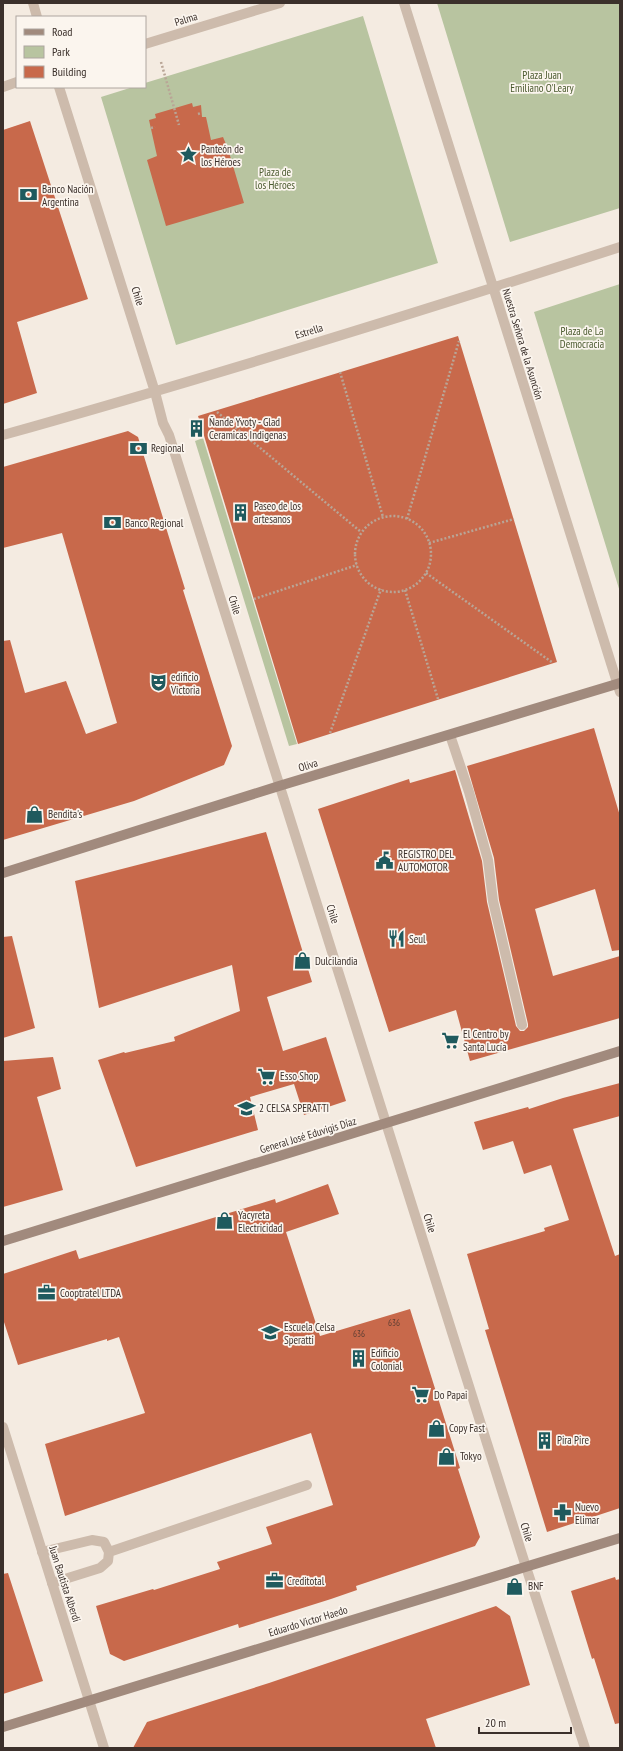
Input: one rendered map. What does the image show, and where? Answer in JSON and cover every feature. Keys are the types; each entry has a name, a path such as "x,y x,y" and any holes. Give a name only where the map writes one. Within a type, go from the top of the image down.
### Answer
{"street":[{"path":"33,3 38,16"},
{"name":"Palma","path":"146,44 280,3"},
{"name":"Nuestra Señora de la Asunción","path":"404,3 619,687"},
{"path":"3,87 16,82"},
{"name":"Chile","path":"59,88 155,392 163,423 169,435 526,1567 585,1748"},
{"name":"Estrella","path":"3,435 155,392 493,288 620,247"},
{"name":"Oliva","path":"3,873 279,786 619,687"},
{"path":"450,735 469,792 488,860 493,901 522,1026"},
{"name":"General José Eduvigis Díaz","path":"3,1241 620,1051"},
{"name":"Juan Bautista Alberdi","path":"3,1427 104,1748"},
{"path":"109,1552 307,1485"},
{"name":"Eduardo Victor Haedo","path":"3,1727 620,1538"},
{"path":"42,1552 92,1540 104,1542 109,1552 108,1561 100,1568 52,1583"}],"path":[{"path":"165,75 179,125"},
{"path":"151,128 155,127"},
{"path":"408,519 459,341"},
{"path":"340,372 383,517"},
{"path":"217,412 361,532"},
{"path":"393,516 408,519 416,523 425,532 429,543 431,555 426,573 413,586 405,590 389,591 381,589 366,580 357,565 355,558 356,545 361,532 370,524 383,517 393,516"},
{"path":"429,543 514,519"},
{"path":"254,599 357,565"},
{"path":"426,573 553,663"},
{"path":"330,733 381,589"},
{"path":"405,590 438,699"}],"green space":[{"name":"Plaza Juan Emiliano O'Leary","path":"437,3 620,3 620,208 510,242"},
{"name":"Plaza de los Héroes","path":"363,16 438,263 176,345 101,97 130,88 146,88 146,83"},
{"name":"Plaza de La Democracia","path":"620,284 620,592 534,312"},
{"path":"203,438 297,744 289,746 195,441"}],"building":[{"name":"Panteón de los Héroes","path":"192,103 193,107 201,105 202,117 206,117 211,140 223,137 244,203 166,226 147,160 157,156 149,120 156,118 155,114"},
{"name":"Banco Nación Argentina","path":"30,121 88,299 17,322 37,393 3,404 3,130"},
{"path":"458,336 557,662 298,744 198,416"},
{"path":"128,431 138,437 185,589 183,590 232,746 224,765 134,801 3,840 3,641 10,640 25,693 66,681 86,734 117,723 62,533 3,548 3,467"},
{"path":"594,728 620,816 620,950 612,951 595,889 535,909 553,976 620,956 620,1018 470,1061 456,1010 389,1032 318,809 409,779 410,783 455,770 482,861 487,902 516,1026 520,1031 524,1031 528,1027 528,1024 499,900 494,858 467,766"},
{"path":"266,832 312,982 267,997 283,1051 326,1037 346,1101 304,1115 294,1084 250,1097 258,1130 136,1167 98,1060 124,1052 175,1041 174,1037 240,1011 232,965 99,1008 75,881"},
{"path":"12,936 35,1028 3,1038 3,937"},
{"path":"53,1057 61,1089 37,1097 63,1190 3,1207 3,1061"},
{"path":"620,1083 620,1116 573,1129 615,1256 620,1254 620,1508 547,1532 485,1330 489,1329 467,1254 545,1231 544,1228 569,1220 551,1165 524,1174 513,1141 483,1150 474,1122 528,1107 529,1109 563,1098"},
{"path":"328,1184 339,1214 286,1232 320,1336 410,1309 480,1537 475,1546 356,1586 357,1590 239,1628 238,1624 124,1661 110,1654 96,1606 153,1589 154,1590 220,1569 217,1562 272,1544 266,1527 333,1505 311,1433 65,1516 45,1444 145,1413 119,1337 107,1341 107,1339 18,1365 3,1319 3,1274 76,1250 79,1259 275,1199 276,1203"},
{"path":"8,1573 43,1681 3,1694 3,1574"},
{"path":"615,1577 616,1580 620,1579 620,1723 615,1724 594,1658 592,1659 571,1591"},
{"path":"496,1606 510,1616 530,1685 426,1719 436,1748 133,1748 147,1722 269,1683"}],"place":[{"name":"Panteón de los Héroes","path":"188,155"},
{"name":"Banco Nación Argentina","path":"29,195"},
{"name":"Ñande Yvoty - Glad Ceramicas Indigenas","path":"196,428"},
{"name":"Regional","path":"138,448"},
{"name":"Paseo de los artesanos","path":"241,512"},
{"name":"Banco Regional","path":"112,523"},
{"name":"edificio Victoria","path":"158,683"},
{"name":"Bendita's","path":"35,814"},
{"name":"REGISTRO DEL AUTOMOTOR","path":"385,860"},
{"name":"Seul","path":"396,939"},
{"name":"Dulcilandia","path":"302,961"},
{"name":"El Centro by Santa Lucía","path":"450,1040"},
{"name":"Esso Shop","path":"267,1076"},
{"name":"2 CELSA SPERATTI","path":"246,1108"},
{"name":"Yacyreta Electricidad","path":"225,1221"},
{"name":"Cooptratel LTDA","path":"47,1293"},
{"name":"Escuela Celsa Speratti","path":"271,1333"},
{"name":"Edificio Colonial","path":"358,1359"},
{"name":"Do Papai","path":"421,1395"},
{"name":"Copy Fast","path":"436,1428"},
{"name":"Pira Pire","path":"544,1440"},
{"name":"Tokyo","path":"447,1456"},
{"name":"Nuevo Elimar","path":"562,1513"},
{"name":"Creditotal","path":"274,1581"},
{"name":"BNF","path":"515,1586"}]}
